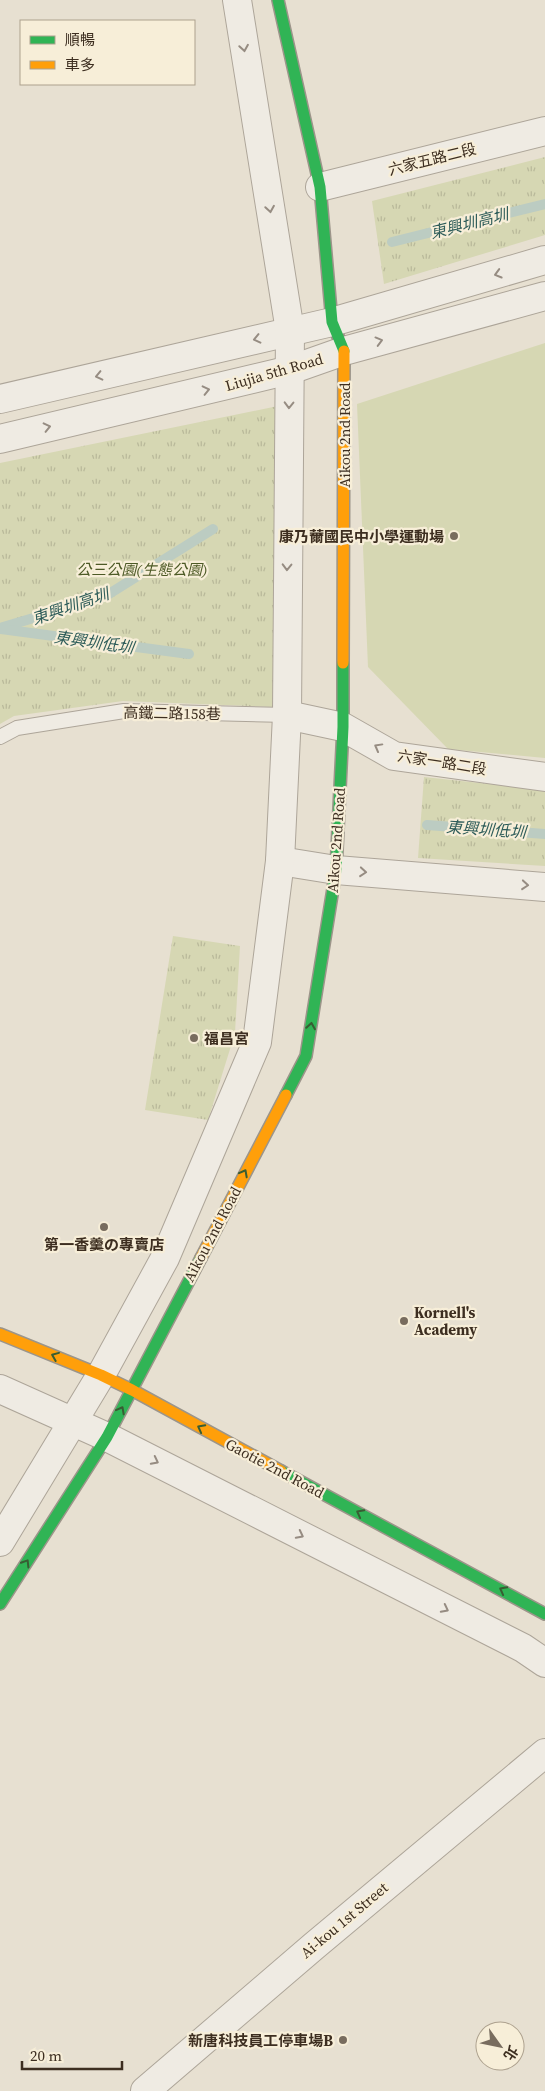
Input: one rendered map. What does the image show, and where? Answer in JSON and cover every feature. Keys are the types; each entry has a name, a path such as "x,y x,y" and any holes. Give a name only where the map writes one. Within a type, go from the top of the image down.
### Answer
{"street":[{"name":"Aikou 2nd Road","path":"0,1542 101,1375 165,1258 257,1042 280,861 287,715 290,331 237,0"},
{"name":"Aikou 2nd Road","path":"0,1604 107,1437 306,1056 336,870 343,727 344,351 332,322 320,188 278,0"},
{"name":"六家五路二段","path":"320,188 545,132"},
{"path":"0,399 332,322 545,260"},
{"name":"Liujia 5th Road","path":"0,439 290,370 344,351 545,296"},
{"name":"六家一路二段","path":"287,715 343,727 394,756 545,777"},
{"path":"280,861 336,870 545,887"},
{"name":"Gaotie 2nd Road","path":"0,1334 101,1375 132,1390 545,1614"},
{"path":"0,1389 107,1437 523,1648 545,1663"},
{"name":"Ai-kou 1st Street","path":"145,2091 320,1940 545,1753"}],"lane":[{"name":"高鐵二路158巷","path":"0,737 17,728 124,711 287,715"}],"green space":[{"path":"545,157 545,235 384,284 372,201"},
{"name":"康乃薾國民中小學運動場","path":"545,343 545,758 448,749 368,667 357,404"},
{"name":"公三公園(生態公園)","path":"278,406 274,707 123,701 14,716 0,724 0,463"},
{"path":"424,777 545,790 545,866 418,858"},
{"path":"173,936 240,946 235,1033 208,1120 145,1110"}],"waterway":[{"name":"東興圳高圳","path":"392,242 545,204"},
{"name":"東興圳高圳","path":"0,628 104,597 213,529"},
{"name":"東興圳低圳","path":"1,629 189,654"},
{"name":"東興圳低圳","path":"427,825 545,834"}],"traffic: fast":[{"path":"278,0 320,187 332,322 344,351"},
{"path":"286,1095 306,1056 336,870 343,727 343,663"},
{"path":"0,1604 107,1437 201,1258"},
{"path":"281,1471 545,1614"}],"traffic: slow":[{"path":"343,663 344,351"},
{"path":"201,1258 286,1095"},
{"path":"0,1334 101,1375 132,1390 281,1471"}],"place":[{"name":"康乃薾國民中小學運動場","path":"454,536"},
{"name":"福昌宮","path":"194,1038"},
{"name":"第一香羹の專賣店","path":"104,1227"},
{"name":"Kornell's Academy","path":"404,1321"},
{"name":"新唐科技員工停車場B","path":"343,2040"}]}
